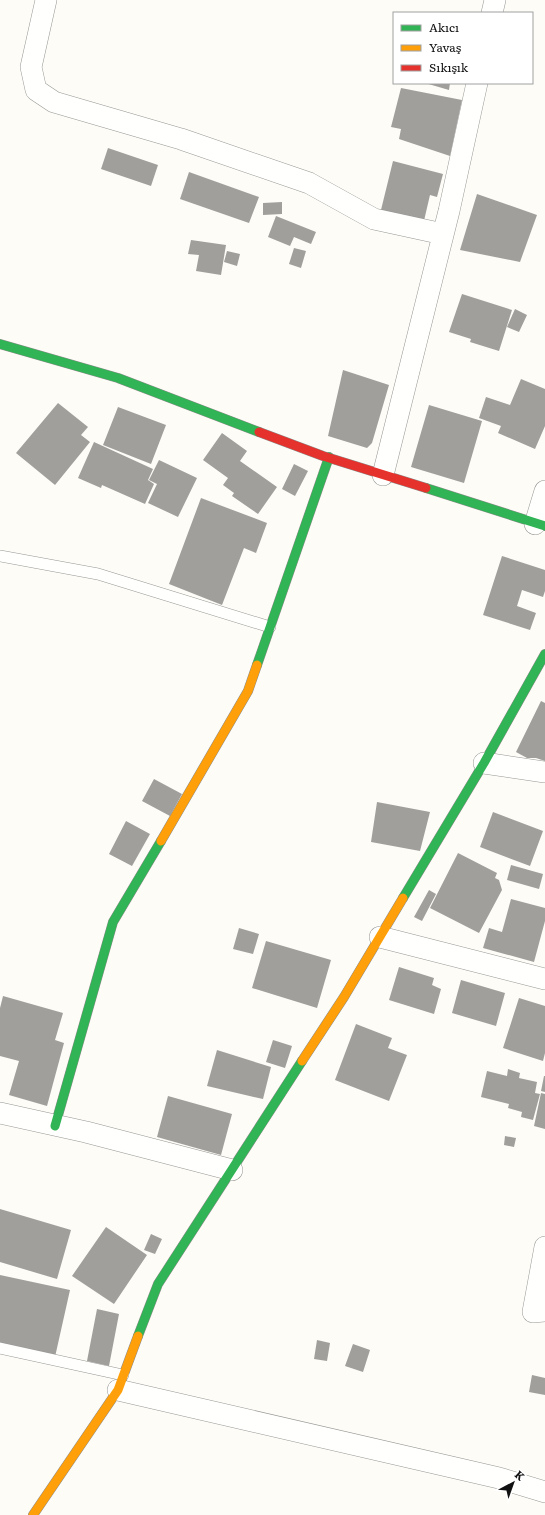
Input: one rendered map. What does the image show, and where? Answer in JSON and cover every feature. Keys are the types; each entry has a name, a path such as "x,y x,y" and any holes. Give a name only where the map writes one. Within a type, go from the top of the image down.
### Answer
{"street":[{"path":"46,0 31,67 36,90 54,102 181,139 309,183 374,219 443,234"},
{"path":"492,12 495,0"},
{"path":"383,475 443,234 477,84"},
{"path":"0,344 118,378 329,458 540,525 545,491"},
{"path":"55,1126 113,922 248,691 329,458"},
{"path":"33,1515 120,1382 158,1284 344,997 484,763 545,654"},
{"path":"484,763 545,772"},
{"path":"380,937 545,979"},
{"path":"0,1114 86,1132 232,1170"},
{"path":"545,1247 533,1312 545,1311"},
{"path":"120,1382 499,1478 545,1492"}],"lane":[{"path":"0,556 98,574 270,627"},
{"path":"0,1348 120,1382"}],"building":[{"path":"428,84 450,84 449,90"},
{"path":"401,88 462,100 450,156 399,139 401,129 391,127"},
{"path":"108,148 158,165 151,186 101,169"},
{"path":"393,161 443,174 437,197 430,195 423,225 380,214"},
{"path":"189,172 259,197 249,223 180,199"},
{"path":"477,194 537,215 520,262 460,250"},
{"path":"282,202 282,214 263,215 263,203"},
{"path":"276,216 316,232 311,244 294,237 290,246 268,237"},
{"path":"191,240 226,245 221,275 196,271 199,255 188,254"},
{"path":"294,248 306,251 301,268 289,264"},
{"path":"227,251 240,254 237,266 224,262"},
{"path":"462,294 512,310 499,351 470,342 471,339 449,332"},
{"path":"515,309 527,315 519,332 507,327"},
{"path":"343,370 389,385 372,443 367,448 328,436"},
{"path":"521,379 545,389 545,426 535,449 498,433 501,426 479,418 486,397 510,405"},
{"path":"58,403 88,427 81,435 90,442 55,485 16,453"},
{"path":"429,405 482,421 464,483 411,467"},
{"path":"118,407 166,425 151,464 103,445"},
{"path":"222,433 247,451 240,461 277,487 258,514 232,496 234,493 223,485 228,478 203,460"},
{"path":"94,442 153,469 148,480 154,484 145,504 102,485 101,488 78,478"},
{"path":"159,460 197,478 178,517 148,503 157,484 149,480"},
{"path":"294,464 308,471 295,496 282,489"},
{"path":"201,498 267,523 256,553 244,548 222,605 169,584"},
{"path":"502,556 545,570 545,591 543,597 522,590 517,606 536,613 530,630 483,615"},
{"path":"541,701 545,703 545,761 536,758 527,758 516,752"},
{"path":"154,779 182,794 170,816 142,801"},
{"path":"377,802 430,812 420,851 371,842"},
{"path":"493,812 543,831 530,866 480,847"},
{"path":"126,821 150,834 132,866 109,854"},
{"path":"458,853 497,873 495,878 499,880 502,890 479,933 430,908"},
{"path":"511,865 543,874 539,889 507,880"},
{"path":"429,890 436,894 422,921 414,917"},
{"path":"511,899 545,908 545,921 534,962 483,948 489,928 502,932"},
{"path":"239,928 259,934 253,954 233,949"},
{"path":"266,941 331,960 317,1008 252,988"},
{"path":"399,967 434,978 432,985 441,989 434,1014 389,1000"},
{"path":"461,980 505,993 496,1026 452,1013"},
{"path":"3,996 63,1013 55,1040 64,1043 47,1106 9,1095 19,1061 0,1056 0,1008"},
{"path":"519,998 545,1006 545,1053 543,1061 503,1048"},
{"path":"356,1024 392,1038 388,1048 407,1055 389,1101 335,1080"},
{"path":"273,1040 292,1046 285,1068 266,1062"},
{"path":"217,1050 271,1067 263,1099 207,1086"},
{"path":"508,1069 520,1073 519,1078 537,1082 535,1093 540,1094 533,1120 521,1117 522,1112 508,1108 509,1104 481,1097 487,1071 507,1076"},
{"path":"545,1076 545,1092 541,1091"},
{"path":"541,1093 545,1094 545,1129 534,1126"},
{"path":"168,1096 232,1114 221,1155 157,1137"},
{"path":"505,1136 516,1138 514,1147 504,1145"},
{"path":"0,1209 71,1230 57,1279 0,1262"},
{"path":"106,1227 147,1255 114,1304 72,1276"},
{"path":"151,1234 162,1239 155,1254 144,1250"},
{"path":"0,1275 70,1290 55,1357 0,1345"},
{"path":"97,1309 119,1314 109,1366 87,1361"},
{"path":"317,1340 330,1343 327,1361 314,1359"},
{"path":"353,1344 370,1350 363,1372 345,1366"},
{"path":"532,1375 545,1378 545,1395 529,1392"}],"traffic: fast":[{"path":"0,344 118,378 259,432"},
{"path":"257,665 329,457"},
{"path":"426,488 545,526"},
{"path":"403,898 484,763 545,654"},
{"path":"55,1126 113,922 161,841"},
{"path":"138,1336 158,1284 302,1061"}],"traffic: slow":[{"path":"161,841 248,691 257,665"},
{"path":"302,1061 344,997 403,898"},
{"path":"33,1515 118,1390 138,1336"}],"traffic: jam":[{"path":"259,432 323,456 426,488"}]}
